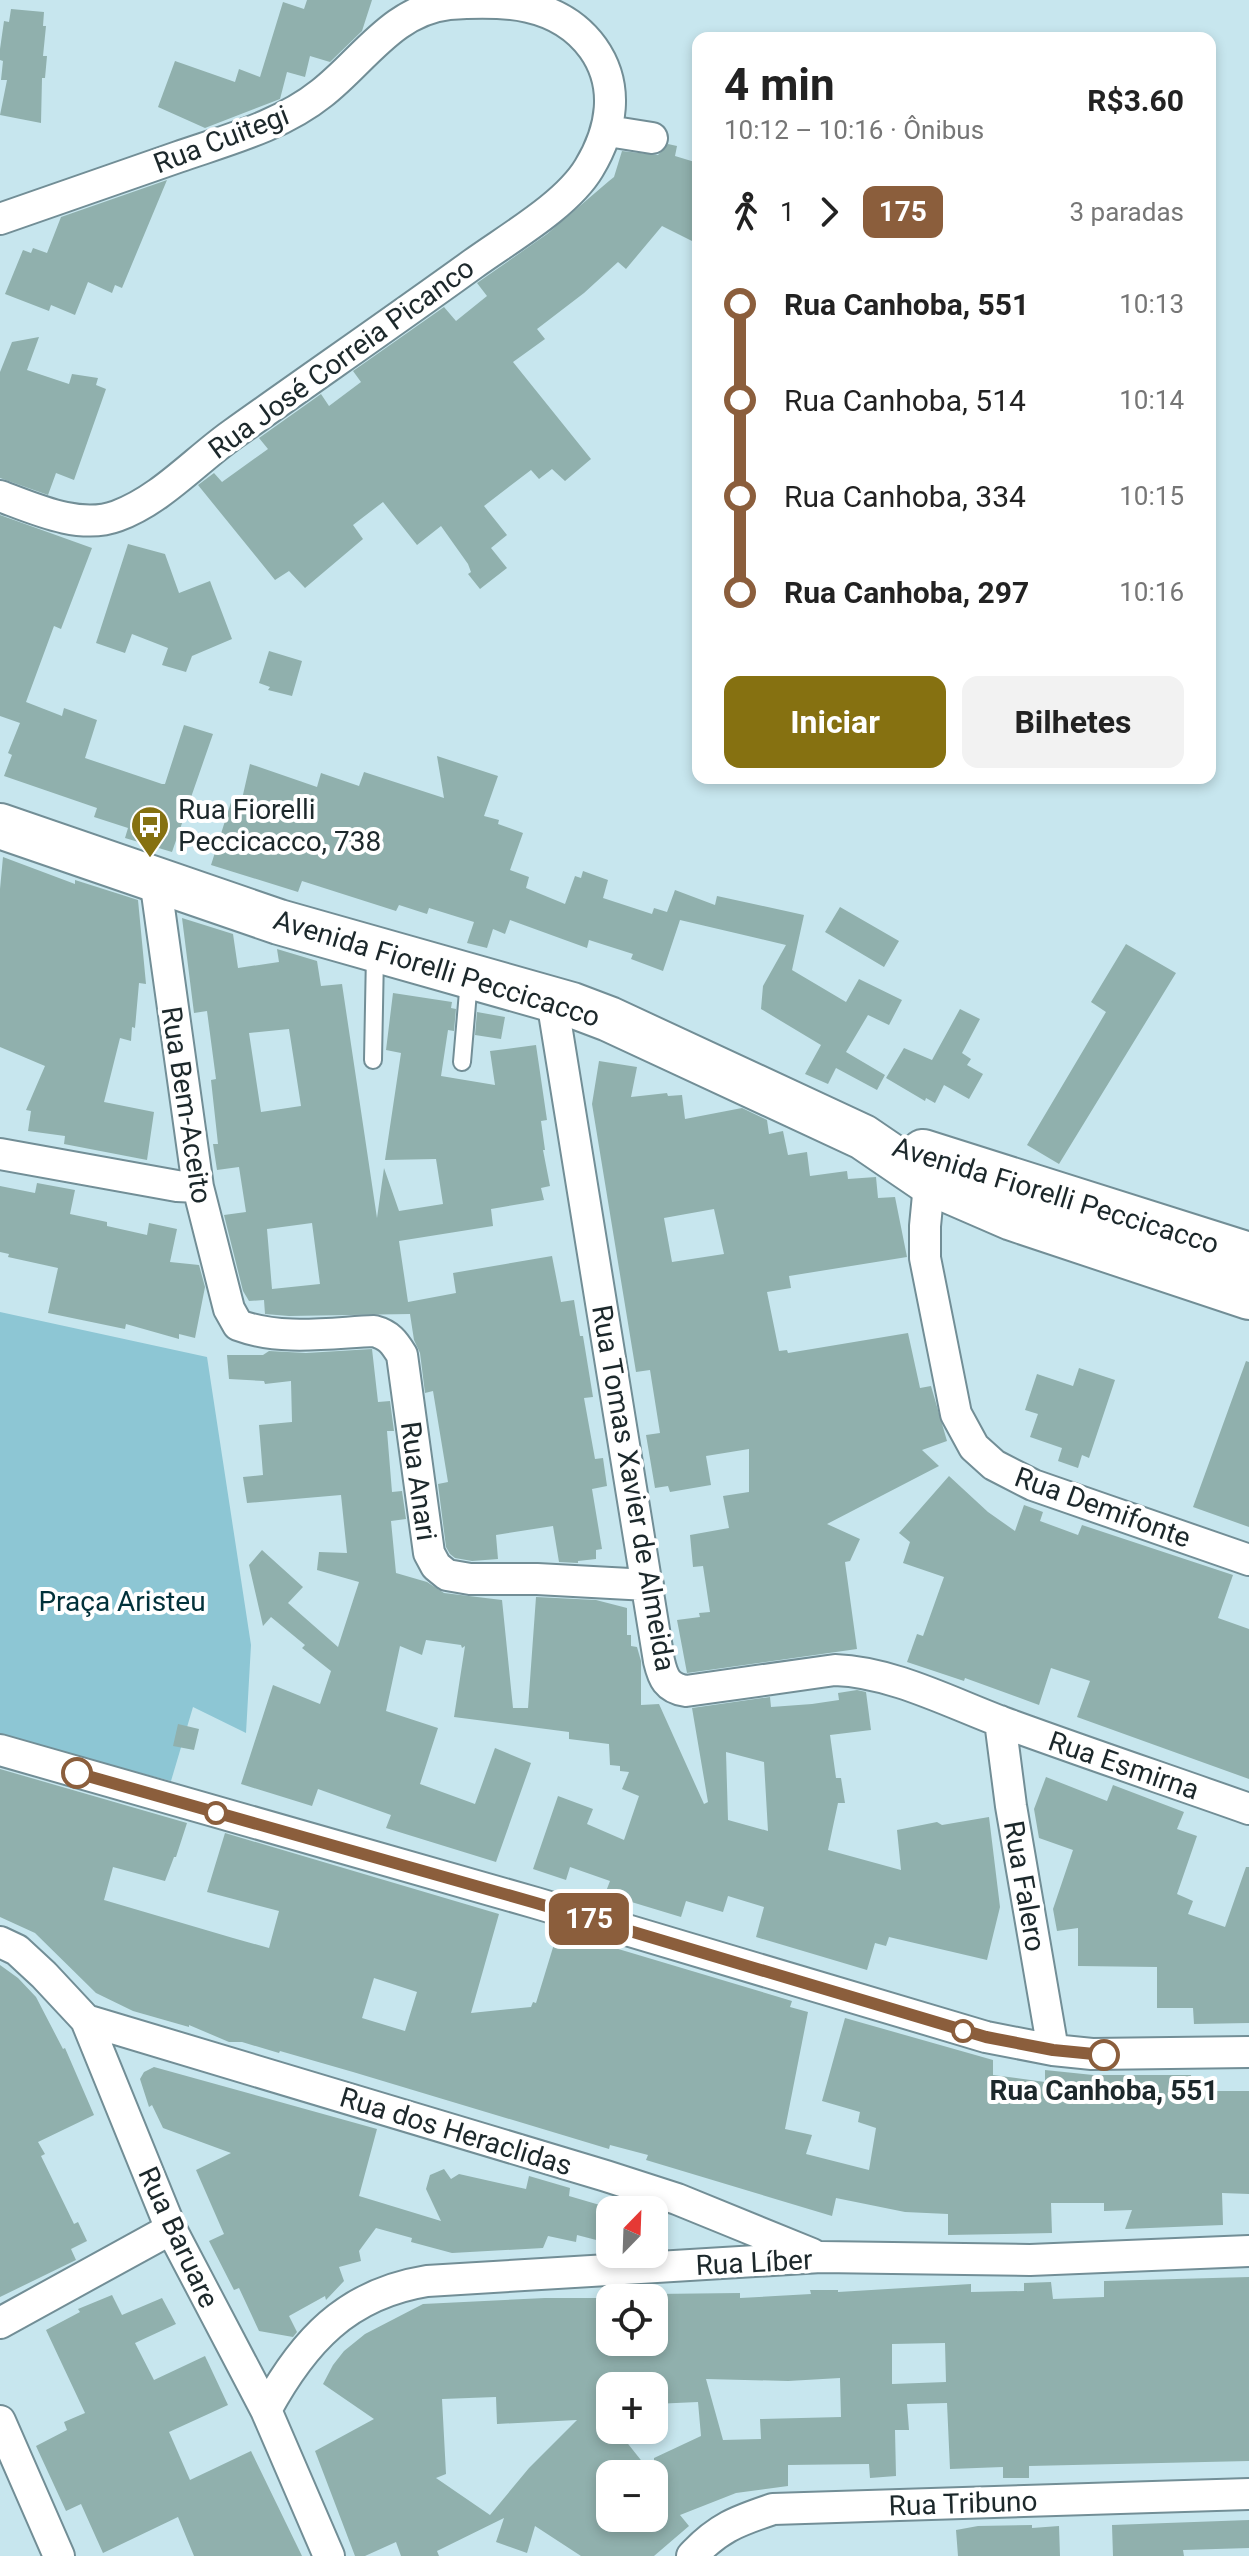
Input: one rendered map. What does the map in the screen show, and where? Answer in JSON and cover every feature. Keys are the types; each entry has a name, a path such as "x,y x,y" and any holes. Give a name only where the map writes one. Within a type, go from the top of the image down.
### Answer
{"main road":[{"name":"Avenida Fiorelli Peccicacco","path":"0,826 279,922 609,1019 930,1168 1012,1218 1249,1297"},
{"name":"Avenida Fiorelli Peccicacco","path":"930,1168 1249,1255"}],"street":[{"name":"Rua Cuitegi","path":"0,219 272,123 323,92 394,26 417,13 441,5 509,3 566,9 600,59 610,91"},
{"name":"Rua José Correia Picanco","path":"0,496 49,514 88,520 114,518 145,502 229,437 560,200 587,171 608,131 610,91"},
{"path":"608,131 652,138"},
{"name":"Rua Bem-Aceito","path":"155,879 198,1187 229,1309 238,1325"},
{"name":"Rua Tomas Xavier de Almeida","path":"552,1000 663,1677 669,1685 686,1691 835,1670 858,1671 888,1679 1000,1721"},
{"path":"0,1154 177,1186 198,1187"},
{"name":"Rua Demifonte","path":"930,1168 925,1258 956,1414 974,1447 994,1465 1033,1485 1249,1560"},
{"name":"Rua Anari","path":"238,1325 260,1333 286,1335 374,1331 387,1335 395,1343 402,1355 429,1553 436,1566 447,1575 470,1579 648,1585"},
{"name":"Rua Esmirna","path":"1000,1721 1249,1809"},
{"name":"Rua Falero","path":"1000,1721 1011,1806 1053,2050"},
{"path":"0,1750 536,1903 986,2037 1053,2050 1121,2055 1249,2052"},
{"name":"Rua Baruare","path":"0,1942 17,1950 86,2020 171,2229 266,2410 329,2556"},
{"name":"Rua dos Heraclidas","path":"86,2020 606,2176 677,2199 821,2257"},
{"path":"0,2323 171,2229"},
{"name":"Rua Líber","path":"266,2410 289,2368 315,2338 356,2306 402,2285 821,2257 1030,2260 1249,2251"},
{"path":"0,2421 59,2556"},
{"name":"Rua Tribuno","path":"692,2556 711,2536 733,2522 773,2509 1249,2494"}],"lane":[{"path":"373,1060 375,949"},
{"path":"462,1062 470,976"}],"green space":[{"name":"Praça Aristeu","path":"0,1312 207,1357 251,1645 246,1733 193,1707 171,1781 0,1736"}],"building":[{"path":"307,0 372,0 362,31 330,62 310,56 305,77 287,72 280,99 205,128 158,107 175,61 235,82 239,69 260,77 283,2 304,9"},
{"path":"11,9 44,12 43,56 47,56 45,78 42,78 41,123 0,115 7,80 1,80 3,61 0,60 0,49 4,21 9,22"},
{"path":"668,144 677,146 675,156 692,161 692,241 662,226 626,269 618,262 537,329 545,339 513,362 591,459 565,481 552,469 539,479 531,470 484,506 507,535 491,548 507,568 480,589 468,574 471,572 468,564 441,526 417,545 383,502 353,525 363,539 305,588 289,571 275,580 198,485 214,473 222,482 268,449 259,438 321,394 329,406 361,382 353,371 444,307 456,321 487,296 477,283 547,234 614,177 622,151 658,155"},
{"path":"167,180 122,288 115,285 112,293 88,282 75,315 51,305 49,311 5,294 23,250 31,253 33,248 47,253 61,217"},
{"path":"39,337 27,370 69,384 72,374 98,378 96,385 106,389 74,480 56,473 48,495 0,478 0,372 12,342"},
{"path":"0,515 92,548 61,629 54,626 26,702 62,716 64,708 97,720 85,758 162,784 165,784 184,725 213,734 172,852 125,838 128,828 94,817 97,808 4,776 12,755 8,753 20,723 0,716"},
{"path":"128,544 165,554 179,593 210,581 232,639 192,656 186,672 162,665 168,648 132,634 125,653 96,643"},
{"path":"269,651 302,661 292,696 268,690 270,687 259,683"},
{"path":"437,756 498,776 484,816 523,833 510,870 529,877 526,888 565,904 575,876 581,878 583,871 608,880 603,898 652,914 654,908 667,912 675,890 715,905 717,896 804,915 792,970 846,1002 859,979 902,1000 889,1025 868,1015 846,1052 885,1075 877,1090 836,1068 828,1084 805,1074 821,1045 761,1009 763,986 786,945 680,920 663,971 631,959 633,954 589,940 587,948 510,920 505,934 493,929 487,948 467,943 474,922 429,908 427,914 399,905 396,911 302,881 298,892 211,865 233,796 242,799 250,764 317,787 321,773 359,786 364,772 444,798"},
{"path":"3,857 75,884 75,880 138,900 146,984 139,983 135,1028 132,1027 131,1041 120,1038 104,1102 154,1112 147,1160 64,1144 65,1136 28,1131 31,1111 26,1110 45,1066 0,1047 0,889"},
{"path":"840,907 899,941 884,967 825,932"},
{"path":"182,918 233,934 238,968 279,962 277,949 317,961 321,986 342,984 377,1218 384,1168 399,1211 443,1204 436,1159 385,1160 401,1053 386,1050 393,993 452,1002 451,1008 456,1009 454,1031 448,1030 441,1076 495,1085 490,1051 536,1045 547,1120 541,1121 550,1186 541,1188 544,1200 491,1209 493,1226 399,1241 408,1302 456,1293 453,1273 552,1256 561,1302 574,1300 593,1397 584,1398 595,1459 603,1458 607,1486 592,1489 602,1549 596,1550 596,1559 578,1563 559,1562 553,1526 496,1535 498,1559 472,1561 450,1554 446,1547 438,1484 448,1482 433,1391 425,1393 420,1353 414,1340 410,1314 289,1316 265,1314 264,1300 249,1301 243,1291 224,1215 246,1212 239,1167 217,1170 213,1144 218,1144 211,1080 216,1079 207,1011 194,1013","holes":["289,1029 301,1106 261,1112 249,1033","312,1223 320,1284 272,1289 267,1229"]},
{"path":"1126,944 1176,973 1059,1164 1027,1145 1106,1012 1091,1002"},
{"path":"960,1009 980,1019 962,1053 971,1059 967,1065 983,1074 969,1099 944,1085 935,1103 926,1098 925,1101 886,1078 904,1048 932,1060"},
{"path":"477,1012 505,1017 501,1039 475,1035"},
{"path":"599,1061 637,1067 631,1097 667,1093 668,1096 682,1095 685,1119 742,1108 767,1120 769,1134 783,1131 788,1155 807,1152 810,1176 847,1171 848,1179 876,1177 878,1198 895,1197 907,1257 789,1276 791,1288 767,1292 779,1351 787,1350 788,1353 908,1333 920,1388 931,1386 947,1441 922,1450 939,1466 827,1524 860,1539 850,1561 845,1562 857,1649 687,1673 677,1620 700,1617 699,1613 710,1612 703,1566 693,1567 690,1535 729,1528 723,1496 749,1492 749,1449 706,1456 711,1485 670,1492 668,1486 655,1488 646,1435 660,1433 650,1370 636,1372 592,1104","holes":["714,1209 724,1254 672,1262 664,1218"]},
{"path":"37,1183 75,1190 70,1214 147,1235 149,1223 177,1229 170,1262 199,1265 205,1287 195,1338 179,1334 179,1339 126,1324 125,1329 48,1313 58,1268 8,1257 9,1254 0,1252 0,1186 35,1193"},
{"path":"372,1349 378,1402 390,1401 394,1431 387,1431 392,1492 402,1491 406,1519 391,1521 396,1573 427,1582 444,1593 502,1600 513,1708 528,1708 536,1597 596,1600 627,1608 627,1635 631,1635 631,1646 637,1647 641,1661 641,1705 659,1704 704,1804 708,1802 692,1708 770,1697 771,1707 812,1704 839,1700 838,1693 866,1692 871,1730 830,1735 836,1778 841,1778 845,1803 838,1803 828,1850 901,1870 897,1830 989,1817 1000,1907 987,1960 889,1937 886,1946 875,1943 867,1970 756,1937 764,1907 728,1896 723,1912 686,1901 681,1917 605,1894 610,1881 570,1867 566,1880 533,1869 558,1796 593,1809 587,1824 624,1840 639,1796 622,1789 629,1772 620,1771 620,1766 610,1765 609,1744 569,1739 569,1732 454,1717 465,1646 462,1648 461,1645 426,1640 422,1655 400,1646 386,1711 438,1728 420,1784 475,1804 495,1748 531,1763 496,1862 386,1828 391,1815 318,1789 312,1806 241,1784 273,1685 320,1704 331,1671 271,1617 263,1626 249,1565 262,1550 303,1587 288,1603 338,1647 359,1582 317,1570 319,1552 347,1553 341,1495 247,1503 243,1477 263,1475 259,1425 292,1422 291,1381 265,1384 264,1381 229,1379 227,1355 263,1355 269,1351 306,1353","holes":["726,1752 764,1762 768,1831 728,1820"]},
{"path":"1246,1361 1249,1362 1249,1527 1193,1507"},
{"path":"1079,1368 1115,1380 1089,1458 1082,1455 1078,1468 1058,1461 1062,1448 1030,1437 1038,1414 1025,1410 1037,1374 1073,1386"},
{"path":"949,1476 988,1512 1015,1531 1024,1505 1043,1512 1040,1521 1078,1535 1082,1525 1233,1575 1218,1618 1249,1629 1249,1779 1077,1717 1090,1681 1051,1668 1039,1705 965,1678 964,1681 907,1662 917,1634 923,1636 944,1577 903,1563 910,1542 899,1533"},
{"path":"178,1724 199,1729 194,1750 173,1746"},
{"path":"0,1769 187,1823 165,1881 113,1867 104,1900 233,1938 269,1948 279,1911 207,1892 225,1833 499,1914 471,2013 531,2007 533,2002 536,2003 558,1931 792,2001 790,2007 808,2012 785,2129 812,2135 806,2154 869,2170 876,2128 858,2122 860,2112 822,2101 845,2018 993,2060 993,2075 1045,2082 1045,2070 1093,2075 1191,2075 1192,2091 1249,2091 1249,2194 1222,2193 1223,2225 1125,2229 1132,2210 1104,2211 1104,2203 1051,2203 1052,2233 948,2235 948,2214 905,2212 836,2198 832,2216 646,2160 648,2155 610,2145 609,2149 280,2051 229,2042 189,2025 133,2011 96,1993 35,1933 0,1917","holes":["374,1978 417,1992 405,2031 362,2018"]},
{"path":"1046,1777 1107,1801 1113,1785 1184,1812 1177,1829 1197,1836 1177,1894 1193,1901 1188,1914 1225,1927 1246,1867 1249,1867 1249,2023 1194,2024 1193,2008 1157,2008 1157,1967 1078,1966 1078,1928 1057,1931 1053,1909 1073,1850 1039,1838 1034,1809"},
{"path":"0,1965 36,1997 65,2048 94,2115 38,2142 45,2154 41,2156 74,2224 78,2222 87,2241 71,2249 76,2260 0,2297"},
{"path":"154,2067 377,2129 359,2196 441,2221 426,2189 430,2175 444,2169 451,2179 459,2174 526,2189 529,2176 570,2188 569,2196 596,2204 596,2240 577,2235 576,2242 548,2236 543,2248 452,2253 376,2228 359,2251 361,2261 339,2267 344,2281 326,2300 325,2296 289,2316 297,2332 293,2337 259,2331 239,2288 234,2290 209,2241 224,2234 196,2170 231,2153 163,2128 152,2105 149,2107 140,2079 144,2072"},
{"path":"1249,2277 1249,2461 1029,2466 1029,2478 1003,2478 1003,2467 950,2469 947,2403 907,2404 909,2430 895,2430 896,2476 870,2478 869,2464 788,2465 788,2486 736,2493 680,2515 689,2526 654,2556 581,2556 535,2526 527,2553 496,2542 504,2518 437,2551 439,2556 401,2556 396,2542 365,2556 355,2556 315,2451 374,2419 323,2384 333,2365 344,2351 365,2334 423,2304 596,2298 596,2356 668,2356 668,2294 740,2293 740,2298 811,2294 810,2290 838,2292 971,2284 971,2292 1024,2291 1024,2283 1051,2282 1053,2299 1104,2297 1104,2281","holes":["945,2343 946,2382 892,2384 892,2344","596,2372 668,2372 668,2403 698,2402 701,2436 654,2458 668,2460 668,2532 596,2532 596,2460 641,2460 628,2444 596,2444","840,2378 841,2417 760,2419 761,2439 723,2440 706,2379 788,2381","496,2397 497,2424 577,2420 529,2468 490,2515 436,2478 446,2474 442,2399"]},
{"path":"112,2295 122,2315 162,2298 176,2324 135,2343 154,2380 205,2356 228,2405 169,2432 190,2480 251,2451 302,2556 194,2556 178,2517 103,2553 81,2504 66,2511 36,2446 67,2430 64,2422 85,2413 46,2330 80,2312 78,2309"},
{"path":"1249,2520 1249,2548 1183,2550 1184,2556 1113,2556 1112,2525"},
{"path":"1032,2525 1032,2528 1059,2526 1060,2556 958,2556 956,2530 978,2526"}],"bus line":[{"name":"175","path":"77,1773 536,1903 986,2037 1053,2050 1104,2055"}],"place":[{"name":"Rua Fiorelli Peccicacco, 738","path":"150,859"},
{"name":"Rua Canhoba, 551","path":"1104,2055"}]}
